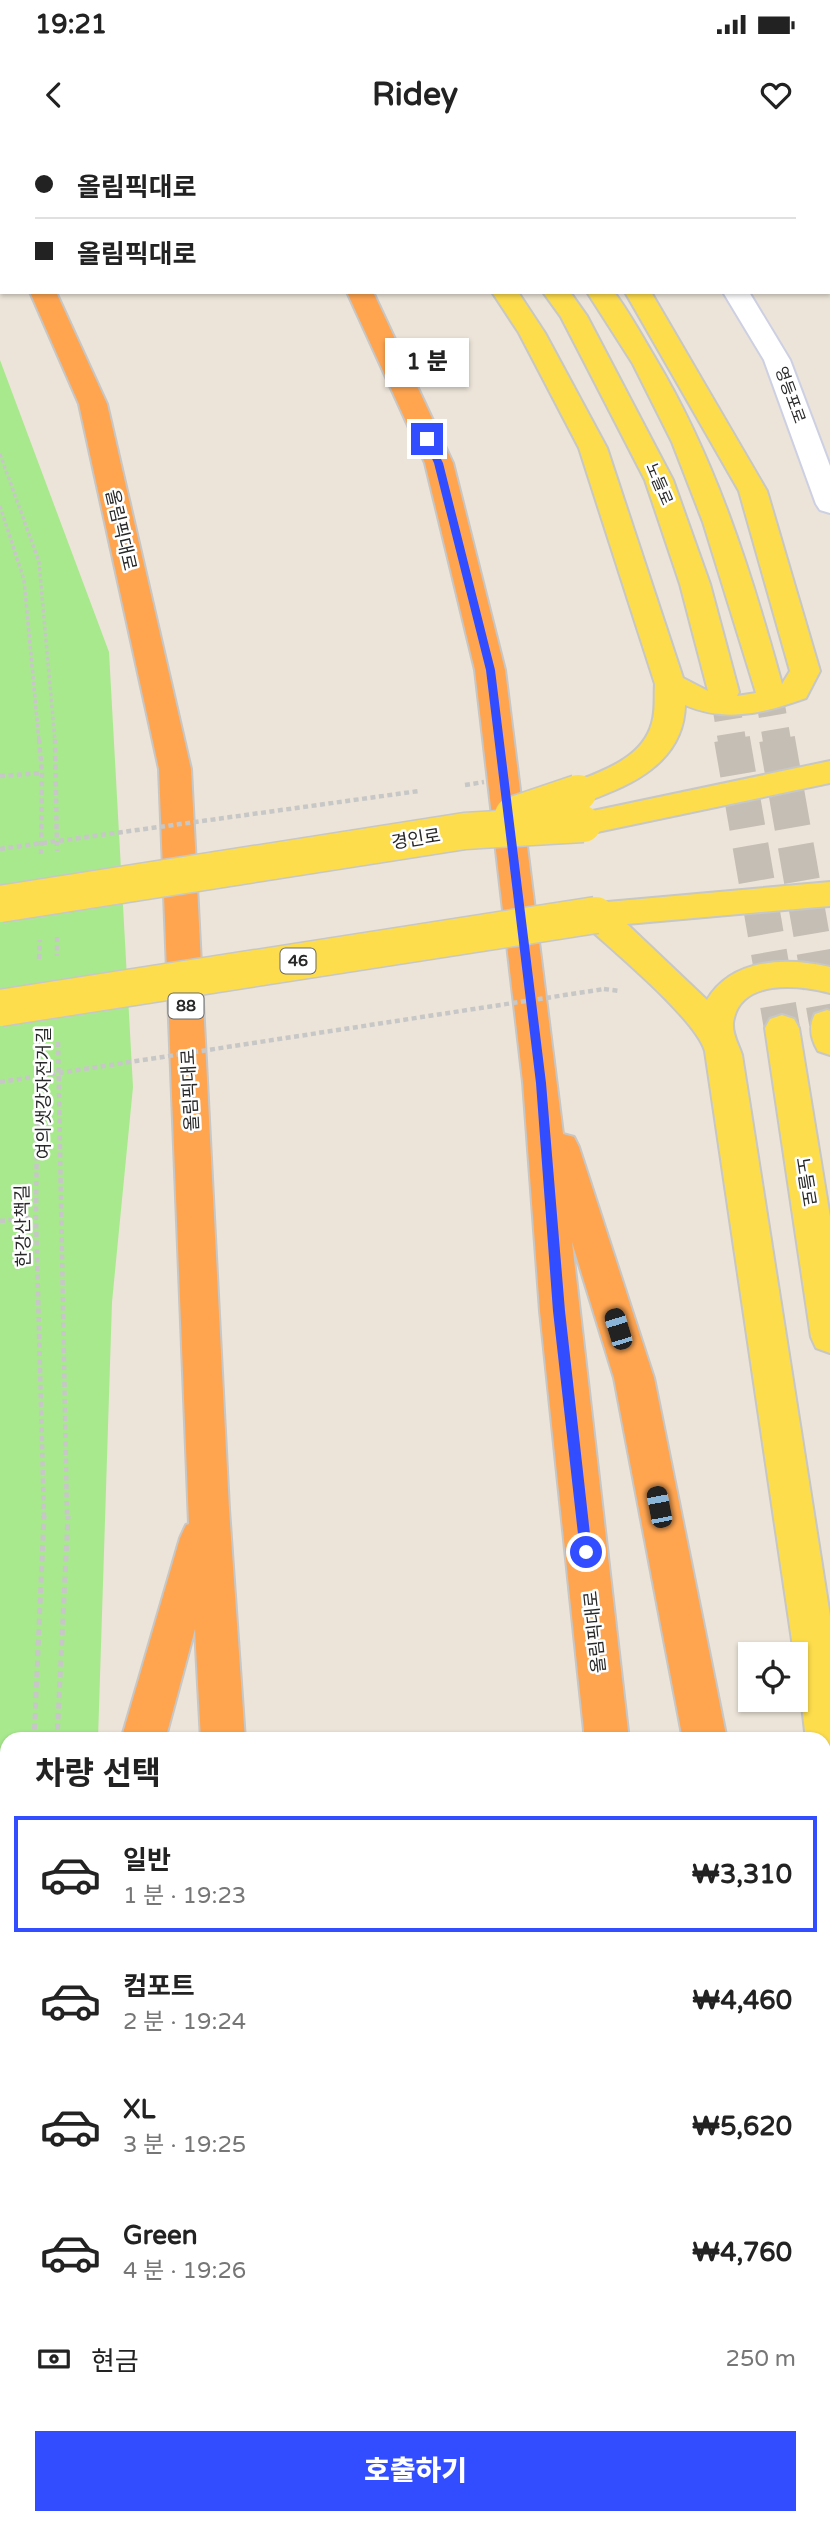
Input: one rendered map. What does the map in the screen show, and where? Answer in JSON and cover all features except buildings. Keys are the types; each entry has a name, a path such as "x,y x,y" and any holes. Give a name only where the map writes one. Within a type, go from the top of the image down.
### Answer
{"highway":[{"name":"올림픽대로","path":"44,294 93,404 175,768 209,1509 223,1732"},
{"name":"올림픽대로","path":"361,294 439,463 490,670 541,1083 559,1311 606,1732"},
{"path":"541,1083 634,1378 703,1732"},
{"path":"145,1732 209,1509"}],"main road":[{"path":"506,294 533,333 593,448 670,684 668,723 653,755 580,808"},
{"name":"노들로","path":"558,294 574,316 659,480 695,584 724,692"},
{"path":"602,294 613,307 658,386 705,481 740,584 768,688"},
{"path":"639,294 752,491 805,671 795,691 756,706 718,706 694,698 670,684"},
{"name":"영등포로","path":"737,294 777,360 830,504"},
{"path":"795,632 830,659"},
{"name":"경인로","path":"0,904 465,831 580,808 830,772"},
{"name":"46","path":"0,1008 596,915 830,894"},
{"path":"596,915 686,999 717,1034 724,1055"},
{"path":"827,1732 724,1055 716,1025 724,1001 747,982 773,972 814,975 830,980"},
{"name":"노들로","path":"782,1028 830,1337"}],"path":[{"path":"0,454 39,562 57,764 57,859"},
{"path":"0,506 24,580 42,773 41,856"},
{"path":"0,776 42,773"},
{"path":"464,785 491,781"},
{"path":"0,849 423,791"},
{"path":"57,927 58,968"},
{"path":"39,967 40,939"},
{"path":"0,1082 604,989"},
{"name":"여의샛강자전거길","path":"57,1732 68,1506 59,1198 58,1035"},
{"name":"한강산책길","path":"34,1732 44,1532 36,1217 38,1036"},
{"path":"0,1221 36,1217"}],"green space":[{"path":"0,360 109,652 133,1087 112,1302 98,1732 0,1732"}],"tunnel":[{"path":"768,688 777,741"},
{"path":"724,692 732,741"},
{"path":"732,739 782,1028"},
{"path":"777,739 827,1023"}],"route":[{"path":"427,439 439,463 490,670 541,1083 559,1311 586,1552"}]}
